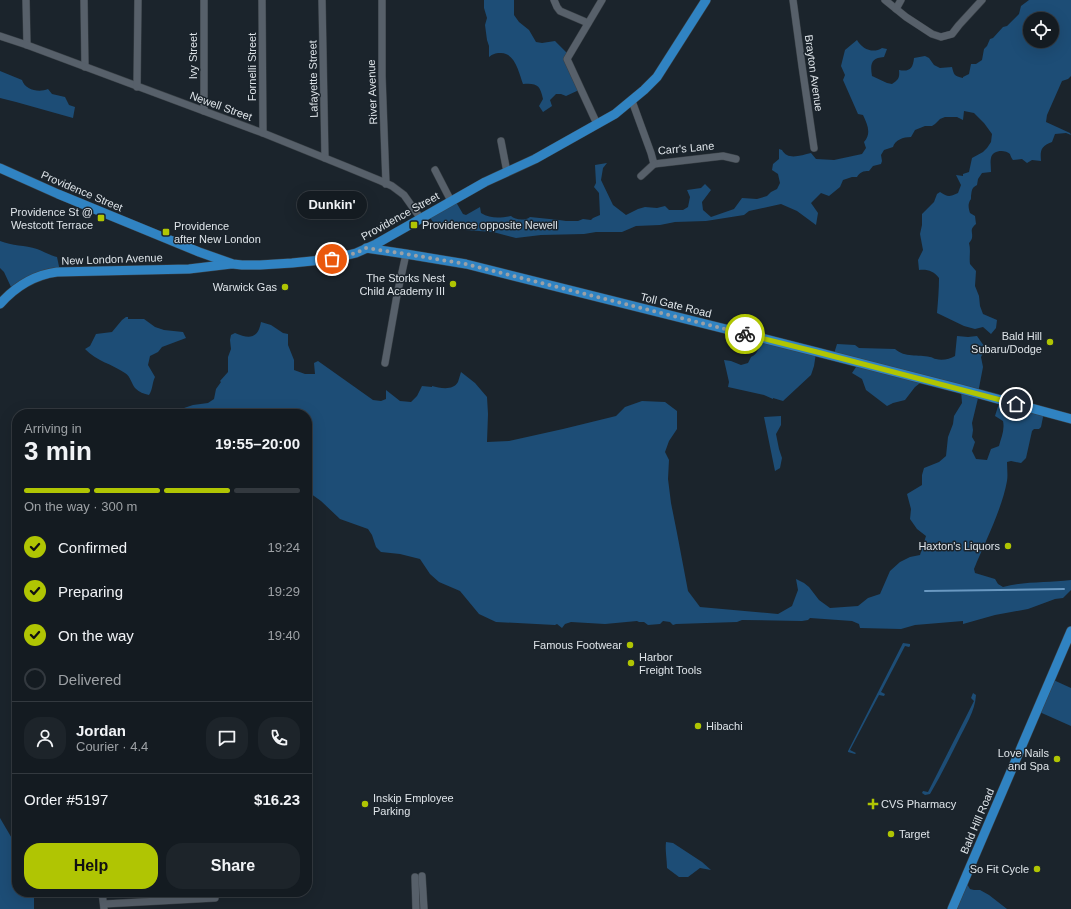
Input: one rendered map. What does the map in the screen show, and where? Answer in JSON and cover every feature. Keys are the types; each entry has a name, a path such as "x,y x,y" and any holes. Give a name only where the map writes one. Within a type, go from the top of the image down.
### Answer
{"main road":[{"name":"Providence Street","path":"0,168 58,194 195,251 234,264 260,265 330,259 356,253 421,219 484,182 535,159 615,114 649,86 657,77 706,0"},
{"name":"Toll Gate Road","path":"366,248 466,264 817,352 1071,419"},
{"name":"New London Avenue","path":"0,304 16,289 37,277 46,274 189,269 234,264"},
{"name":"Bald Hill Road","path":"952,909 1071,631"}],"street":[{"path":"26,0 27,45"},
{"path":"84,0 85,67"},
{"path":"137,87 138,0"},
{"name":"Ivy Street","path":"204,0 204,111"},
{"name":"Fornelli Street","path":"262,0 263,133"},
{"name":"Lafayette Street","path":"322,0 324,158"},
{"name":"River Avenue","path":"382,0 382,76 386,184"},
{"path":"554,0 560,11 588,23"},
{"path":"597,124 567,59 602,0"},
{"name":"Brayton Avenue","path":"793,0 814,148"},
{"path":"886,0 906,17 936,36 941,37 952,34 982,0"},
{"path":"896,9 901,0"},
{"name":"Newell Street","path":"0,36 263,133 392,186 404,196 421,219"},
{"name":"Carr's Lane","path":"632,100 654,164 723,156 736,159"},
{"path":"500,141 507,172"},
{"path":"641,176 654,164"},
{"path":"435,170 451,201"},
{"path":"385,363 406,254"},
{"path":"416,909 419,877 424,909"},
{"path":"103,897 104,907 215,898"}],"shaded area":[{"path":"484,0 514,0 514,15 519,22 529,30 536,42 542,43 555,41 569,55 579,90 566,96 556,94 550,100 552,106 543,112 539,106 543,99 541,91 535,85 523,84 513,59 505,54 498,53 489,57 489,46 485,25 487,18 484,8"},
{"path":"1029,0 1071,0 1071,76 1062,81 1047,115 1046,122 1070,133 1071,135 1066,133 1055,134 1052,142 1043,147 1041,161 1032,160 1027,163 1022,159 1013,160 1010,154 1005,151 994,153 991,158 991,172 982,173 978,179 977,185 972,190 969,208 970,213 975,216 976,224 972,229 972,238 969,243 970,264 976,271 975,286 983,314 997,320 996,328 991,334 983,327 975,329 964,326 937,313 939,278 930,271 919,270 918,260 923,250 920,234 922,214 934,202 937,194 940,192 949,196 958,193 961,185 956,175 963,176 963,174 969,172 972,158 983,152 991,142 992,134 974,113 964,111 963,120 957,117 945,117 940,119 932,126 925,126 915,130 911,137 900,139 893,147 884,150 881,155 881,164 873,166 869,171 862,172 857,177 843,180 840,187 829,196 821,193 811,203 818,213 816,225 797,211 781,204 749,211 744,215 706,221 675,222 660,225 636,226 622,232 541,235 516,238 493,232 437,228 429,216 456,202 463,214 466,215 480,207 481,213 499,218 511,216 520,220 530,217 566,221 578,221 583,219 591,220 600,215 599,193 594,187 596,183 595,165 607,163 603,168 601,180 613,205 626,215 645,207 657,208 665,206 669,210 683,210 688,207 690,197 687,190 701,188 705,184 711,190 702,202 703,210 711,217 734,209 742,198 757,199 767,196 777,189 780,183 778,174 772,170 773,164 779,159 779,149 791,156 811,153 816,159 834,160 862,154 866,148 864,142 868,135 868,128 863,115 858,114 843,80 845,75 841,66 845,50 857,40 868,50 875,51 882,48 887,49 884,57 876,59 872,62 871,68 872,76 887,83 892,84 897,80 899,77 899,70 905,71 910,69 913,65 914,58 925,56 929,58 934,65 940,68 952,67 955,75 963,78 969,74 971,64 976,64 982,60 984,49 990,39 993,38 1003,27 1007,26 1019,14 1021,6"},
{"path":"0,71 22,80 26,86 33,90 41,91 48,89 52,94 65,97 69,105 75,107 73,118 0,98"},
{"path":"0,241 32,248 57,257 60,271 22,281 11,287 4,272 0,268"},
{"path":"126,317 128,317 128,319 144,319 155,327 164,330 183,332 186,338 162,347 158,352 150,356 148,365 155,377 149,395 138,391 129,376 125,373 94,357 85,349 90,346 96,334 112,332"},
{"path":"261,322 271,325 283,333 288,334 288,345 294,360 294,370 305,374 315,374 314,363 318,361 373,400 381,401 386,399 386,390 400,401 411,402 417,396 422,386 446,388 453,387 458,382 461,372 475,383 487,397 487,442 509,441 616,416 625,407 642,401 665,402 677,411 677,429 669,441 665,452 669,460 668,479 671,503 688,591 700,607 778,614 792,606 798,590 796,579 809,587 819,600 830,608 858,606 868,598 880,594 890,571 900,562 910,557 920,555 926,536 917,529 910,519 911,509 907,494 922,485 924,468 939,462 946,456 948,437 953,424 954,416 962,403 961,390 924,380 915,387 905,400 887,406 866,390 862,379 852,373 858,364 833,357 837,344 855,345 859,348 895,349 907,355 925,356 943,360 955,356 957,336 977,336 984,346 981,357 983,367 979,394 972,423 972,437 975,442 972,451 976,459 987,460 991,449 999,446 1004,428 1003,421 995,416 1000,400 1044,412 1041,427 1032,431 1026,458 1021,463 1011,461 1007,462 1005,492 974,569 975,573 995,579 998,584 1003,587 1020,584 1071,580 1071,590 1063,598 1055,599 1028,609 995,615 963,624 963,621 915,625 901,629 860,628 859,624 852,621 810,618 802,621 742,620 737,622 673,625 670,622 663,621 660,624 648,625 644,622 637,621 605,624 571,622 565,624 562,628 557,624 496,622 479,614 460,591 439,582 430,574 420,559 400,554 381,552 376,547 372,535 368,529 340,519 312,495 312,409 174,409 208,403 214,399 216,389 221,382 220,381 228,372 228,357 231,349 231,335 235,333 249,337 255,335 260,328"},
{"path":"760,340 816,353 811,375 783,401 728,387 729,382 724,360 741,365 748,363 751,357 757,352"},
{"path":"781,416 781,425 776,434 782,458 780,468 775,471 764,417"},
{"path":"903,643 910,644 910,646 905,646 881,692 885,694 884,696 879,695 850,750 856,753 848,752 848,751"},
{"path":"1049,678 1071,688 1071,726 1035,710"},
{"path":"973,693 976,695 974,707 969,719 930,794 925,795 922,793 923,791 928,792 974,701 971,698"},
{"path":"0,818 12,838 12,897 34,897 34,909 0,909"},
{"path":"666,842 673,843 702,862 711,870 700,868 688,877 679,877 667,868"},
{"path":"965,881 970,889 980,890 1007,909 951,909"}],"waterway":[{"path":"925,591 1064,589"}],"way so far":[{"path":"332,259 356,253 366,248 466,264 745,334"}],"place":[{"name":"Providence St @ Westcott Terrace","path":"101,218"},
{"name":"Providence opposite Newell","path":"414,225"},
{"name":"Providence after New London","path":"166,232"},
{"name":"Dunkin'","path":"332,259"},
{"name":"The Storks Nest Child Academy III","path":"453,284"},
{"name":"Warwick Gas","path":"285,287"},
{"name":"Bald Hill Subaru/Dodge","path":"1050,342"},
{"name":"Haxton's Liquors","path":"1008,546"},
{"name":"Famous Footwear","path":"630,645"},
{"name":"Harbor Freight Tools","path":"631,663"},
{"name":"Hibachi","path":"698,726"},
{"name":"Love Nails and Spa","path":"1057,759"},
{"name":"Inskip Employee Parking","path":"365,804"},
{"name":"CVS Pharmacy","path":"873,804"},
{"name":"Target","path":"891,834"},
{"name":"So Fit Cycle","path":"1037,869"}],"route":[{"path":"745,334 1016,404"}]}
